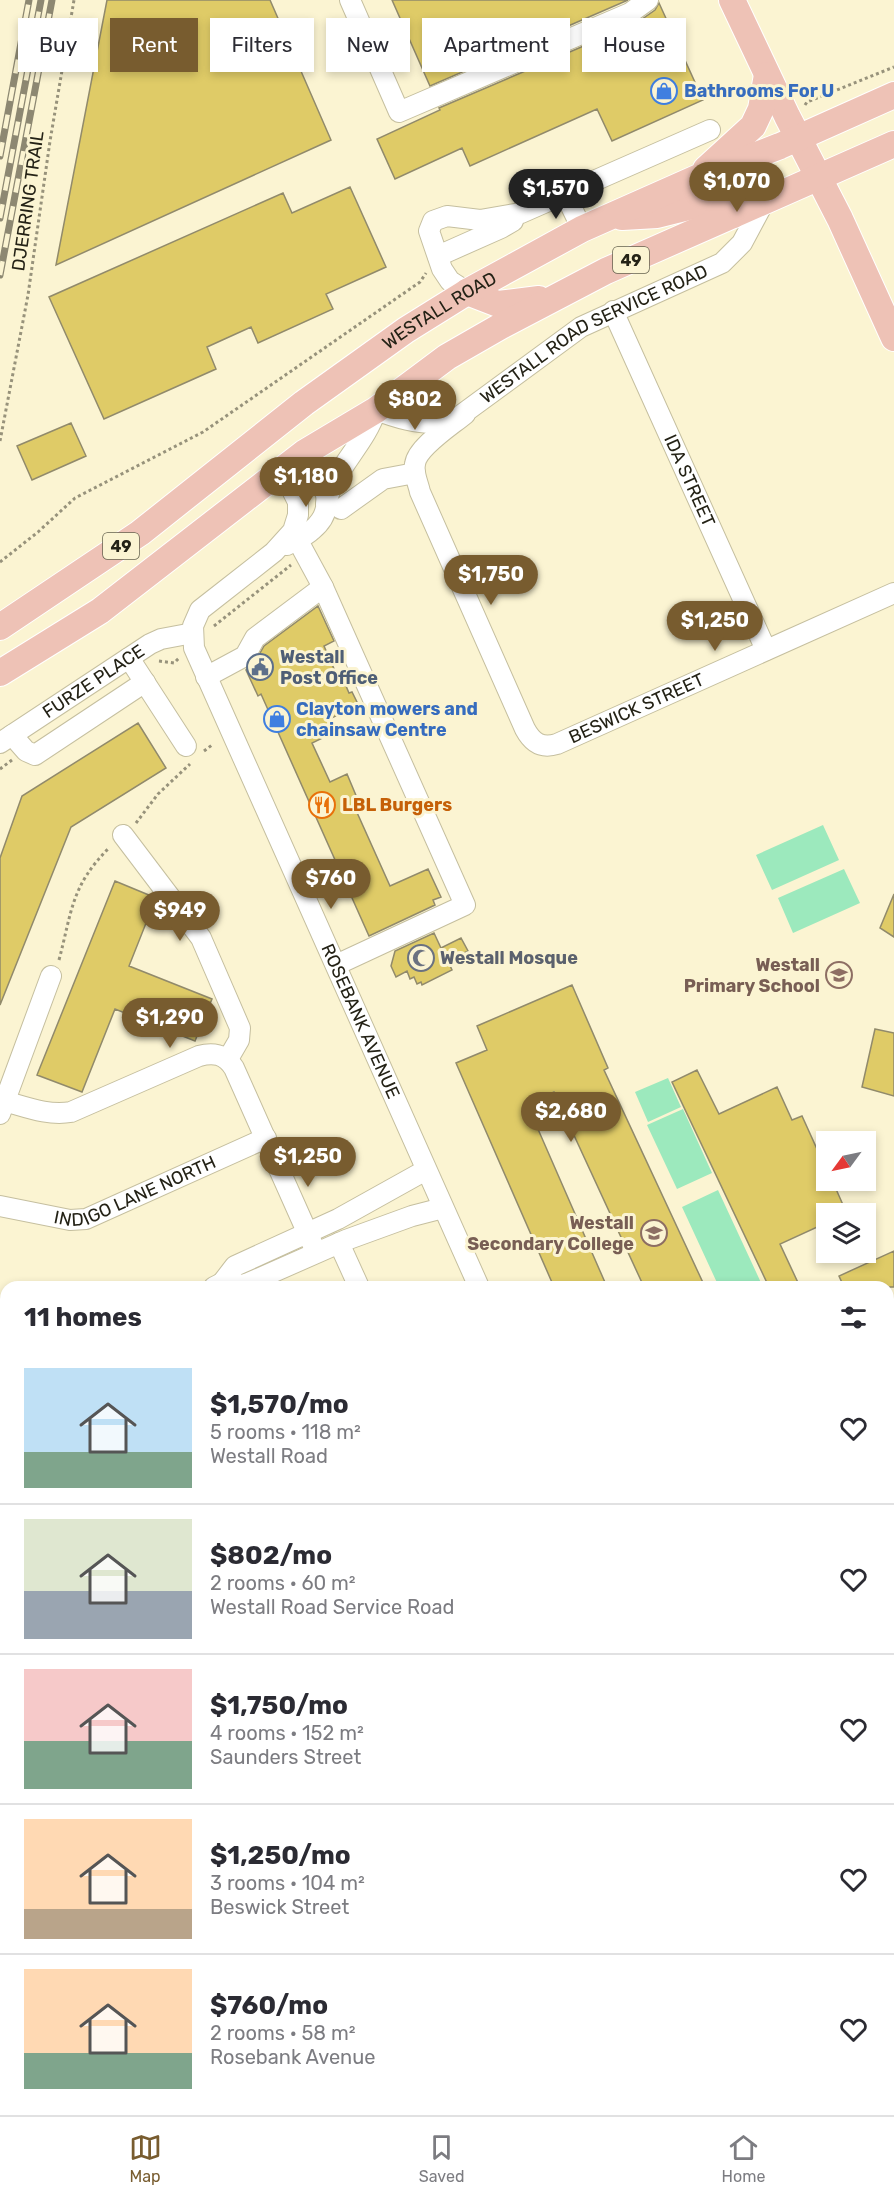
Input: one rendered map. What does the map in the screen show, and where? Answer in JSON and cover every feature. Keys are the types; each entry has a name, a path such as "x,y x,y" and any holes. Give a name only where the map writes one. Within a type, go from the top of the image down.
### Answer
{"main road":[{"path":"732,0 894,338"},
{"path":"697,178 753,126 760,109 767,75"},
{"name":"WESTALL ROAD","path":"0,627 140,533 365,358 467,292 582,229 697,178 792,127 894,95"},
{"name":"49","path":"0,673 100,611 304,453 376,410 447,357 606,271 894,144"},
{"path":"610,217 657,215 709,202 716,203 733,214"},
{"path":"467,292 498,304 556,297"},
{"path":"267,432 304,453"},
{"path":"267,432 282,470"}],"street":[{"path":"350,0 399,112 630,13 648,0"},
{"path":"467,292 454,286 446,278 429,231 436,219 447,216 475,220 491,219 521,213 710,130"},
{"path":"565,194 582,229"},
{"name":"WESTALL ROAD SERVICE ROAD","path":"376,410 435,423 449,422 465,414 581,327 722,263 742,243 765,200"},
{"path":"438,256 501,228 521,213"},
{"name":"IDA STREET","path":"613,311 766,650"},
{"path":"334,507 333,482 371,426 376,410"},
{"path":"193,633 194,621 204,605 274,552 309,533 334,507 383,479 417,478 415,460 422,450 465,414"},
{"path":"304,453 323,483 334,507"},
{"path":"274,552 293,531 299,513 297,499 282,470"},
{"name":"BESWICK STREET","path":"417,478 420,492 525,729 531,739 542,746 557,744 894,593"},
{"path":"297,539 323,587 465,905 336,965"},
{"path":"206,677 245,656 255,638 323,587"},
{"name":"FURZE PLACE","path":"6,739 156,640 193,633"},
{"name":"ROSEBANK AVENUE","path":"193,633 194,648 206,677 476,1281"},
{"path":"129,658 186,746"},
{"path":"6,739 35,755 145,682"},
{"path":"123,835 206,947 240,1028 239,1040 228,1059"},
{"path":"51,976 2,1108 54,1113 71,1112 199,1056 214,1054 228,1059 266,1138 316,1252"},
{"name":"INDIGO LANE NORTH","path":"0,1206 70,1220 86,1219 266,1138"},
{"path":"222,1281 235,1266 308,1233 426,1170"},
{"path":"253,1281 339,1243 412,1216 443,1208"},
{"path":"339,1243 356,1281"}],"path":[{"name":"DJERRING TRAIL","path":"0,441 28,295 50,141 74,0"},
{"path":"792,127 807,102 894,67"},
{"path":"0,562 38,532 75,498 203,432 420,282 438,256"}],"green space":[{"path":"823,825 839,860 772,890 756,855"},
{"path":"844,869 860,903 793,933 778,898"},
{"path":"668,1078 681,1107 648,1122 635,1092"},
{"path":"683,1109 712,1173 677,1189 647,1125"},
{"path":"718,1190 760,1281 716,1281 682,1207"}],"building":[{"path":"107,0 270,0 278,18 210,18 210,72 301,72 331,140 56,265 93,72 98,72 98,47"},
{"path":"392,0 628,0 582,18 570,25 570,18 422,18 422,68 410,41 410,18 400,18"},
{"path":"659,3 666,18 644,18 655,10"},
{"path":"582,47 582,72 686,72 686,63 703,100 612,141 597,109 470,166 462,148 395,179 377,139 440,110 439,108 523,72 570,72 570,52"},
{"path":"424,72 462,72 430,86"},
{"path":"350,187 386,267 326,294 333,309 258,343 251,327 207,347 216,369 104,419 49,297 283,193 292,213"},
{"path":"71,423 86,456 32,480 17,446"},
{"path":"318,606 334,641 324,646 339,680 343,679 349,693 352,692 359,706 331,718 337,731 312,743 330,782 347,774 360,805 355,808 390,886 428,869 441,897 433,900 435,905 369,936 261,694 258,696 246,670 255,662 264,646"},
{"path":"138,723 166,768 71,827 0,1005 0,858 22,796"},
{"path":"115,881 156,898 129,966 212,999 195,1041 115,1009 82,1092 37,1075"},
{"path":"894,894 894,937 880,928"},
{"path":"434,933 441,948 461,938 468,951 448,961 452,970 422,985 421,982 417,984 414,977 410,979 407,971 396,977 391,966 395,951"},
{"path":"572,985 608,1068 604,1070 702,1281 641,1281 554,1092 527,1104 604,1281 551,1281 456,1063 487,1050 477,1026"},
{"path":"875,1029 894,1033 894,1096 862,1087"},
{"path":"697,1070 719,1114 777,1087 792,1120 802,1116 816,1147 816,1191 837,1191 842,1203 816,1203 816,1228 780,1244 797,1281 766,1281 672,1082"},
{"path":"894,1251 894,1281 841,1281 839,1276 868,1263 876,1263 876,1259"}],"railway":[{"path":"0,156 29,0"},
{"path":"0,218 41,0"},
{"path":"0,275 52,0"}],"place":[{"name":"Bathrooms For U","path":"664,91"},
{"name":"Westall Post Office","path":"260,667"},
{"name":"Clayton mowers and chainsaw Centre","path":"277,719"},
{"name":"LBL Burgers","path":"322,805"},
{"name":"Westall Mosque","path":"421,958"},
{"name":"Westall Primary School","path":"839,975"},
{"name":"Westall Secondary College","path":"654,1233"}]}
